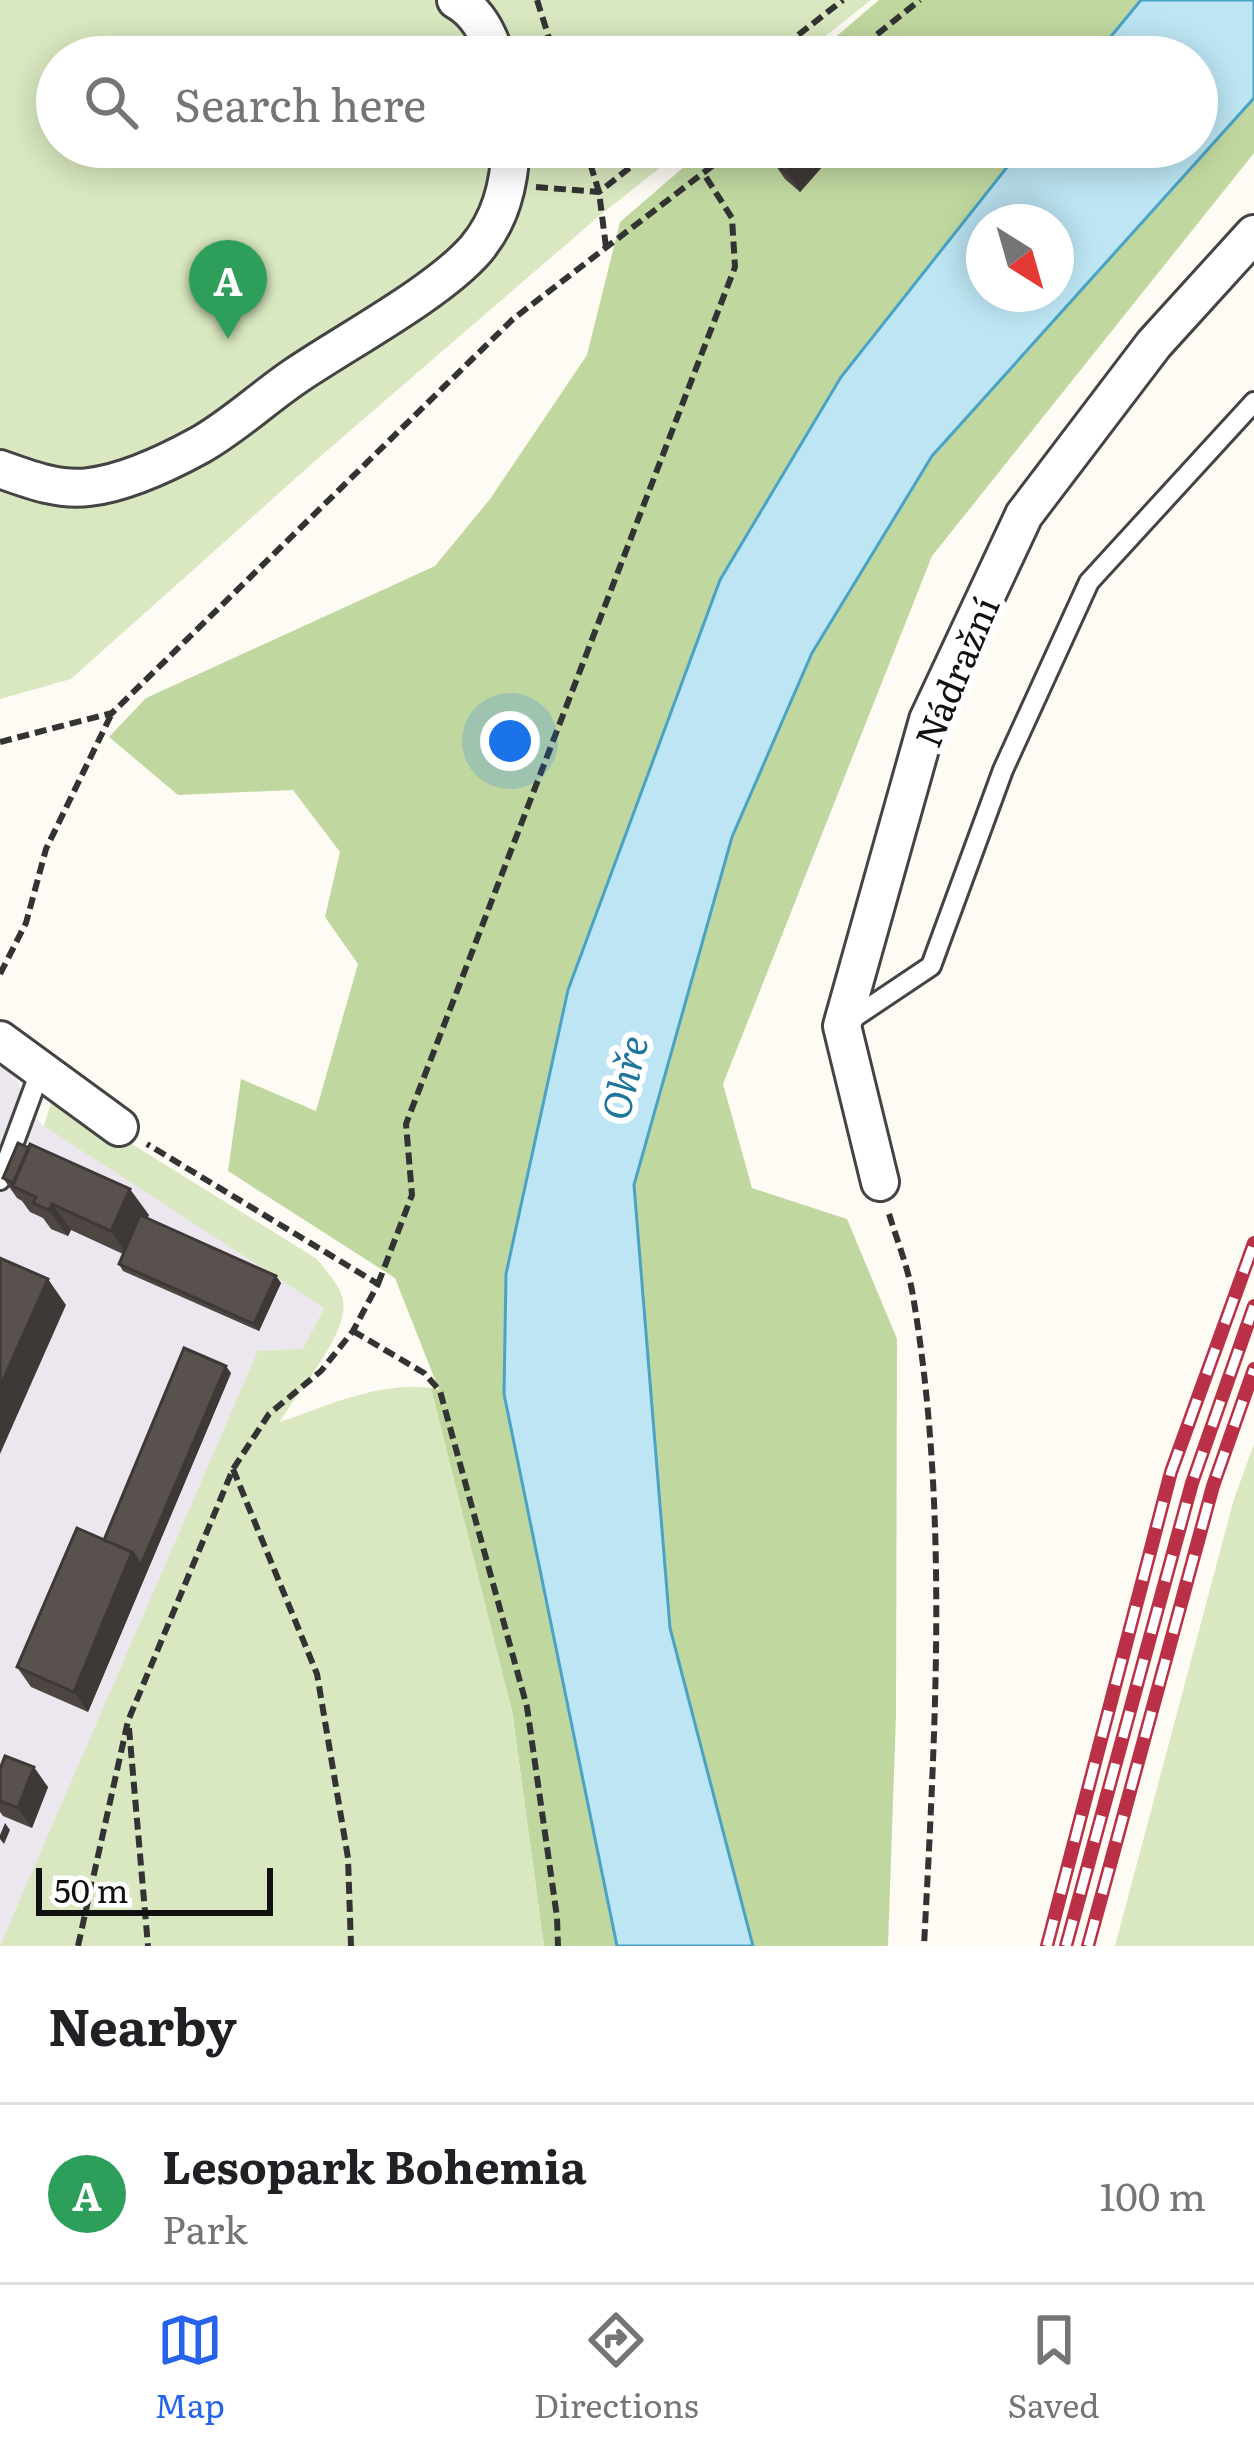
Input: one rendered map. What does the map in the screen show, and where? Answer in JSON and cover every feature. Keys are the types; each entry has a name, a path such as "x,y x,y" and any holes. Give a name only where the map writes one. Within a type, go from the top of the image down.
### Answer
{"street":[{"path":"456,0 469,7 489,36"},
{"path":"0,469 41,484 89,487 136,473 202,444 437,282 476,249 496,217 510,168"},
{"name":"Nádražní","path":"880,1182 842,1026 928,720 1024,515 1154,344 1254,234"},
{"path":"0,1040 118,1127"}],"lane":[{"path":"842,1026 931,966 1003,770 1089,582 1254,402"},
{"path":"0,1180 41,1069"}],"path":[{"path":"537,0 549,36"},
{"path":"797,36 843,0"},
{"path":"875,36 920,0"},
{"path":"592,168 606,247"},
{"path":"509,184 599,192 629,168"},
{"path":"0,974 26,923 46,849 112,713 513,319 711,168"},
{"path":"77,1946 128,1721 233,1469 269,1414 321,1371 353,1330 412,1196 406,1124 735,267 732,218 704,174"},
{"path":"0,742 112,713"},
{"path":"118,1127 377,1284"},
{"path":"880,1182 914,1299 934,1482 933,1770 924,1946"},
{"path":"353,1330 424,1373 440,1391 526,1707 558,1946"},
{"path":"233,1469 316,1674 348,1858 351,1946"},
{"path":"128,1721 148,1946"}],"shaded area":[{"path":"0,1057 9,1063 21,1090 19,1104 44,1126 282,1273 324,1308 0,1945"}],"green space":[{"path":"0,0 871,0 826,36 36,36 36,168 660,168 315,461 71,679 0,699"},
{"path":"879,0 1141,0 1111,36 837,36"},
{"path":"1254,98 1254,153 932,556 723,1084 752,1188 847,1219 897,1339 896,1715 888,1946 753,1946 670,1628 634,1186 732,837 812,653 932,456 1062,312 1074,312 1074,298 1191,168 1218,168 1218,138"},
{"path":"683,168 1006,168 978,204 966,204 966,219 841,377 720,580 568,990 506,1274 504,1394 617,1946 544,1946 512,1711 431,1388 439,1390 395,1278 228,1171 241,1079 316,1111 358,964 325,917 340,852 293,790 178,795 109,737 146,698 435,566 490,499 587,355 620,222"},
{"path":"53,1095 317,1259 333,1279 343,1301 338,1330 280,1422 373,1391 431,1388 511,1706 544,1946 0,1946 258,1351 303,1349 324,1308 44,1126"},
{"path":"1254,1444 1254,1946 1115,1946 1234,1499"}],"water":[{"path":"1141,0 1254,0 1254,98 1218,138 1218,36 1111,36"},
{"path":"1006,168 1191,168 1074,298 1074,204 978,204"},
{"name":"Ohře","path":"966,219 966,312 1062,312 932,456 812,653 732,837 634,1185 670,1628 753,1946 617,1946 504,1394 506,1274 568,990 720,580 841,377"}],"building":[{"path":"18,1143 29,1148 14,1183 3,1178"},
{"path":"30,1144 130,1189 111,1231 52,1204 49,1210 33,1203 36,1197 12,1186"},
{"path":"140,1215 276,1276 254,1324 119,1264"},
{"path":"0,1258 48,1279 0,1387"},
{"path":"184,1348 226,1366 141,1565 132,1552 104,1540"},
{"path":"77,1528 132,1552 74,1692 17,1667"},
{"path":"5,1756 34,1767 18,1808 0,1801"}],"railway":[{"path":"1047,1946 1171,1472 1254,1243"},
{"path":"1066,1946 1192,1483 1254,1306"},
{"path":"1088,1946 1213,1486 1254,1369"}],"place":[{"name":"Lesopark Bohemia","path":"228,339"}]}
